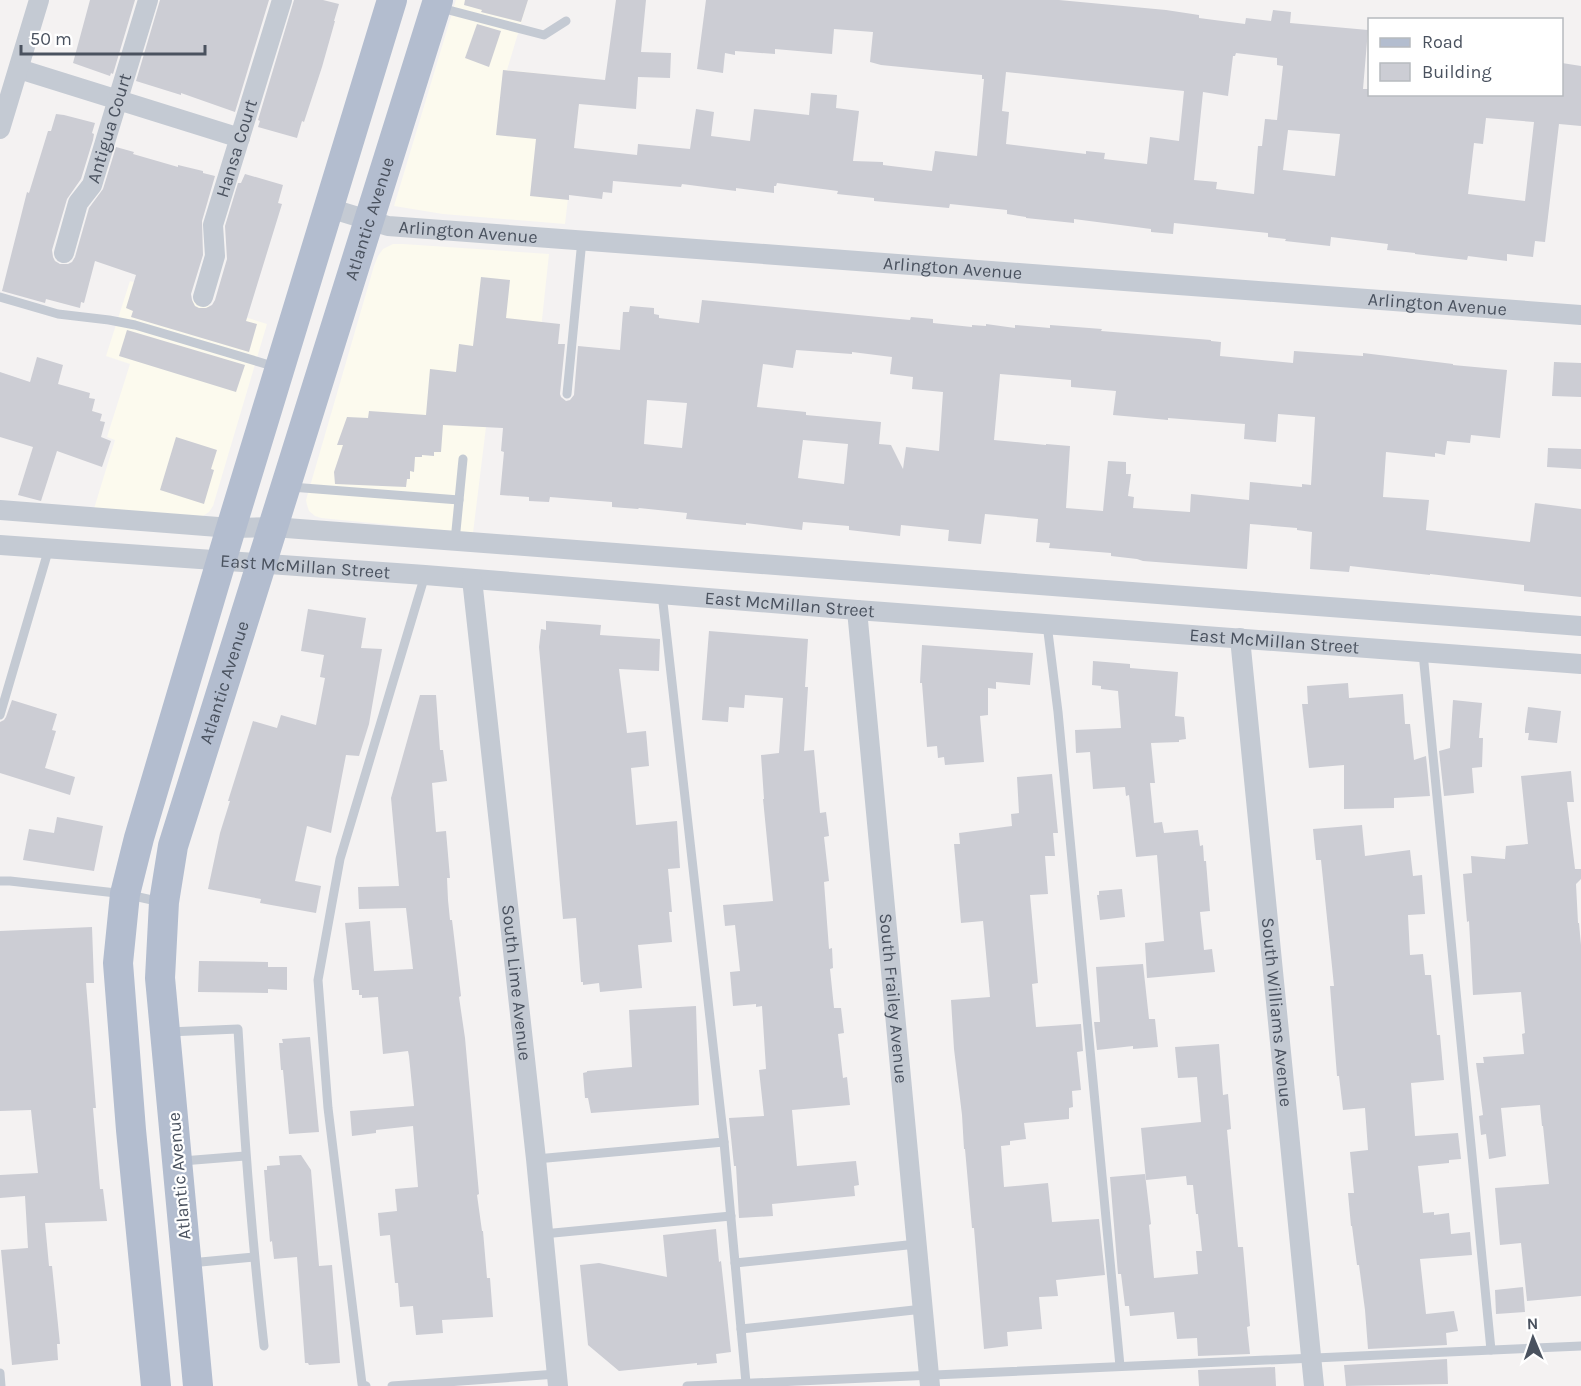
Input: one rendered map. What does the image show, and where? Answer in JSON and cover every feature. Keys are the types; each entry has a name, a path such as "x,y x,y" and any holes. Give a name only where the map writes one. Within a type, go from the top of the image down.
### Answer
{"main road":[{"name":"Atlantic Avenue","path":"156,1386 131,1130 118,963 125,894 139,838 221,561 392,0"},
{"name":"Atlantic Avenue","path":"198,1386 160,978 164,902 173,846 437,3"}],"street":[{"path":"0,129 39,0"},
{"name":"Antigua Court","path":"64,253 78,203 92,185 148,0"},
{"name":"Hansa Court","path":"203,297 215,256 213,225 282,0"},
{"path":"19,69 240,138"},
{"name":"Arlington Avenue","path":"329,208 388,226 1581,315"},
{"name":"East McMillan Street","path":"0,510 231,528 273,527 1581,626"},
{"name":"East McMillan Street","path":"0,545 425,575 1581,664"},
{"name":"South Lime Avenue","path":"472,579 536,1159 557,1380"},
{"name":"South Frailey Avenue","path":"857,610 930,1380"},
{"name":"South Williams Avenue","path":"1240,638 1314,1386"}],"lane":[{"path":"437,3 544,35 566,21"},
{"path":"567,394 582,240"},
{"path":"0,297 58,314 135,325 280,368"},
{"path":"455,541 463,459"},
{"path":"286,486 459,500"},
{"path":"0,715 49,549"},
{"path":"366,1386 362,1384 331,1131 318,980 340,859 425,575"},
{"path":"662,594 724,1142 746,1383"},
{"path":"1047,624 1060,736 1120,1366"},
{"path":"1423,653 1491,1350"},
{"path":"0,881 10,880 125,894 164,902"},
{"path":"166,1032 238,1029 245,1156 264,1346"},
{"path":"536,1159 724,1142"},
{"path":"177,1162 245,1156"},
{"path":"543,1234 731,1216"},
{"path":"735,1263 917,1244"},
{"path":"187,1263 254,1257"},
{"path":"741,1329 923,1309"},
{"path":"687,1386 930,1380 1120,1366 1581,1346"},
{"path":"0,1373 1,1386"},
{"path":"392,1386 557,1380"}],"shaded area":[{"path":"456,0 528,0 507,70 582,78 565,224 443,214 394,206"},
{"path":"393,244 549,254 533,404 451,425 486,427 473,533 321,518 309,511 307,505 306,500 374,266 383,249"},
{"path":"130,281 267,324 213,506 203,516 196,518 93,512 115,440 107,437 130,364 106,356"}],"building":[{"path":"90,0 135,0 113,74 111,73 110,76 73,63"},
{"path":"160,0 269,0 235,112 181,93 181,95 136,81"},
{"path":"294,0 323,0 339,4 322,67 297,138 258,127 260,121 258,120"},
{"path":"465,0 528,0 521,22 481,12 482,10 464,5"},
{"path":"616,0 646,0 641,52 671,53 670,78 638,77 636,109 579,104 574,148 637,155 638,144 690,149 696,109 714,112 711,136 750,141 754,109 809,115 811,93 837,95 836,108 859,111 853,161 883,162 883,165 932,171 935,151 977,156 984,79 982,75 870,62 873,32 834,29 832,54 775,49 775,54 735,51 735,55 725,53 723,73 697,69 706,0 1059,0 1166,10 1199,15 1199,18 1245,24 1246,18 1271,21 1273,10 1291,12 1290,23 1368,30 1363,89 1368,89 1368,96 1563,96 1563,63 1581,66 1581,126 1559,124 1545,242 1535,241 1533,257 1507,254 1507,261 1468,256 1467,260 1387,250 1388,244 1331,237 1330,246 1285,241 1286,239 1268,237 1268,233 1174,223 1173,234 1151,232 1151,229 1074,219 1074,223 1026,218 1007,214 1007,210 950,204 949,208 874,201 874,198 837,194 838,191 777,183 774,186 774,193 736,188 736,191 682,184 681,187 613,181 612,193 603,192 602,199 569,195 569,200 530,196 536,139 496,135 503,70 605,80","holes":["1236,53 1277,58 1277,65 1283,66 1277,120 1265,119 1262,146 1258,146 1254,194 1216,189 1217,182 1194,180 1203,92 1228,96 1233,56","1006,72 1184,91 1179,141 1150,137 1147,164 1104,159 1105,153 1086,151 1086,154 1006,144 1009,112 1002,111","1486,118 1534,122 1525,201 1468,194 1474,143 1483,144","1288,130 1340,134 1335,176 1283,170"]},
{"path":"477,24 501,31 489,67 465,58"},
{"path":"56,114 95,123 92,133 94,134 93,140 81,179 67,199 52,250 55,261 60,264 68,264 75,257 89,208 103,189 116,147 134,152 133,154 215,176 202,221 203,255 191,294 195,306 199,308 212,305 215,300 227,259 225,226 238,183 241,183 245,174 283,185 278,203 282,204 246,321 257,324 249,352 131,317 133,311 126,308 136,275 95,261 84,303 81,302 80,308 46,299 45,303 2,291 27,192 29,193 48,131 51,131"},
{"path":"481,277 510,280 506,318 560,324 558,344 565,344 560,394 566,401 574,395 578,346 620,350 623,312 629,312 630,306 654,308 654,314 659,315 659,318 699,323 702,300 910,320 911,317 933,319 933,323 972,327 972,325 986,326 986,324 1015,328 1015,325 1050,328 1050,325 1211,340 1221,342 1220,356 1293,363 1294,351 1363,356 1363,353 1507,370 1500,438 1471,435 1470,443 1447,441 1445,455 1435,453 1435,457 1386,452 1383,497 1429,500 1426,530 1530,542 1535,503 1581,509 1581,597 1524,591 1524,585 1430,574 1350,566 1349,572 1310,569 1312,532 1297,530 1297,528 1250,524 1247,569 1143,561 1111,556 1111,553 1049,548 1050,543 1036,542 1038,519 985,514 981,544 948,541 949,530 901,525 900,536 849,530 849,526 803,522 802,530 686,519 687,513 612,507 612,502 550,497 549,502 529,501 529,497 500,495 504,452 501,451 503,428 443,425 441,452 434,452 434,456 415,457 414,472 410,471 410,479 407,479 406,487 335,484 334,472 343,445 337,445 347,417 368,418 369,411 426,415 430,369 456,372 459,344 473,346","holes":["796,350 852,354 852,352 892,357 890,374 913,377 912,389 943,392 939,451 906,447 903,469 891,445 879,444 881,422 806,415 806,412 757,407 763,364 793,368","1000,374 1071,380 1071,387 1116,391 1113,415 1245,424 1244,439 1276,442 1278,414 1315,417 1311,485 1302,484 1302,487 1250,482 1249,500 1191,494 1190,512 1133,508 1134,497 1128,496 1131,474 1126,474 1126,462 1108,461 1103,511 1066,508 1070,446 994,440","647,400 687,403 682,448 644,444","803,440 848,444 844,484 798,478"]},
{"path":"127,330 245,365 236,392 119,356"},
{"path":"37,357 63,365 58,384 90,393 89,398 95,399 92,411 102,414 100,421 105,422 101,437 111,441 102,467 57,451 41,501 18,495 33,447 0,437 0,372 30,382"},
{"path":"1554,362 1581,363 1581,397 1552,396"},
{"path":"176,437 217,450 204,504 160,490"},
{"path":"1548,448 1581,449 1581,469 1547,467"},
{"path":"308,609 366,618 361,648 382,649 369,724 359,756 346,755 331,833 307,826 295,881 321,886 316,913 260,903 261,899 208,889 220,833 230,801 228,801 253,721 277,728 281,715 316,725 325,678 320,677 324,655 301,651"},
{"path":"546,621 601,625 600,635 660,639 659,671 619,669 627,733 646,731 649,766 631,768 636,825 677,821 680,868 668,869 672,942 638,945 642,988 600,992 599,983 583,985 576,918 563,919 539,647 541,629 546,630"},
{"path":"709,631 808,639 804,751 814,750 820,813 826,812 829,836 824,837 829,881 824,882 829,949 832,948 833,968 830,969 834,1008 841,1008 844,1033 838,1034 843,1078 847,1077 850,1105 792,1110 797,1166 856,1161 859,1185 854,1186 855,1196 772,1204 773,1216 739,1218 736,1166 734,1166 729,1118 764,1116 759,1070 766,1069 762,1006 756,1007 756,1004 733,1006 730,972 740,971 735,925 725,926 723,905 773,901 761,755 779,753 783,698 745,695 744,708 729,707 728,722 702,720"},
{"path":"922,645 1033,653 1030,685 996,682 996,689 988,688 988,715 980,716 984,762 945,765 944,757 938,758 937,746 927,747 922,683 920,683"},
{"path":"1093,661 1130,664 1130,668 1178,672 1175,716 1184,717 1186,739 1179,740 1179,742 1151,743 1155,783 1150,783 1154,823 1162,822 1164,833 1198,830 1200,846 1203,845 1204,861 1206,861 1210,911 1200,912 1204,950 1212,949 1215,972 1147,978 1145,943 1164,941 1157,855 1136,857 1129,795 1126,796 1125,787 1093,789 1090,752 1076,753 1075,730 1121,728 1118,691 1101,689 1101,686 1092,685"},
{"path":"1348,683 1349,698 1403,694 1405,724 1410,724 1414,760 1426,756 1430,796 1394,798 1394,808 1344,809 1344,765 1309,768 1302,704 1308,704 1307,686"},
{"path":"420,695 436,695 440,750 443,750 447,781 432,783 436,832 446,831 450,878 447,878 448,900 461,996 459,997 465,1038 479,1194 477,1195 487,1278 490,1278 493,1317 442,1320 443,1333 416,1335 413,1306 400,1307 390,1235 380,1236 378,1213 397,1211 395,1189 418,1187 413,1126 376,1130 376,1133 352,1136 350,1111 414,1106 409,1056 408,1051 383,1054 378,997 362,998 359,990 352,990 345,923 370,921 374,971 413,969 406,908 359,909 358,887 399,886 391,798"},
{"path":"12,700 57,714 52,730 56,731 45,768 75,777 70,795 0,773 0,722 6,717"},
{"path":"1453,700 1482,703 1479,738 1483,738 1482,767 1472,768 1474,793 1444,796 1439,751 1450,748"},
{"path":"1528,707 1561,711 1557,743 1528,740 1529,733 1525,733 1525,729"},
{"path":"1571,771 1574,802 1567,802 1575,869 1581,869 1581,879 1576,884 1581,945 1581,1296 1527,1301 1521,1243 1500,1245 1495,1188 1549,1184 1540,1105 1501,1108 1506,1156 1489,1159 1486,1134 1481,1135 1479,1116 1483,1115 1476,1063 1484,1063 1483,1057 1524,1054 1522,1034 1525,1033 1521,992 1473,995 1469,921 1467,922 1463,874 1472,873 1471,856 1505,859 1506,846 1528,844 1521,776"},
{"path":"1052,774 1058,833 1053,833 1055,856 1045,856 1048,894 1030,895 1038,983 1032,984 1036,1027 1081,1024 1083,1051 1077,1052 1081,1090 1072,1091 1073,1107 1069,1108 1069,1119 1024,1123 1026,1139 1010,1141 1010,1145 1001,1146 1004,1187 1048,1183 1052,1222 1099,1219 1105,1275 1056,1280 1058,1296 1039,1297 1042,1329 1007,1332 1008,1346 984,1349 951,1000 990,997 983,921 961,923 954,844 960,844 959,833 1012,826 1011,814 1019,813 1017,777"},
{"path":"57,817 103,826 94,871 23,860 29,829 54,833"},
{"path":"1362,825 1365,856 1410,850 1413,876 1422,875 1425,914 1408,915 1410,955 1423,954 1425,975 1431,975 1444,1080 1411,1083 1415,1136 1458,1133 1461,1159 1449,1160 1449,1163 1418,1166 1423,1213 1434,1212 1434,1215 1449,1213 1451,1234 1470,1232 1472,1255 1420,1259 1426,1314 1454,1311 1458,1331 1446,1333 1447,1345 1368,1349 1365,1310 1348,1193 1354,1193 1350,1152 1368,1150 1365,1108 1343,1110 1339,1076 1337,1076 1330,986 1334,986 1321,860 1316,860 1313,829"},
{"path":"1122,889 1125,917 1100,920 1097,895 1099,891"},
{"path":"92,927 94,983 86,983 100,1189 103,1189 107,1221 45,1223 60,1344 57,1344 58,1360 12,1365 1,1250 28,1248 25,1196 0,1198 0,1175 38,1173 31,1110 0,1111 0,931"},
{"path":"199,961 268,962 268,967 287,967 287,990 268,989 268,993 198,992"},
{"path":"1143,964 1149,1019 1155,1019 1158,1047 1133,1049 1133,1046 1097,1050 1094,1022 1100,1022 1096,967"},
{"path":"696,1006 699,1105 591,1113 588,1098 585,1098 583,1073 632,1067 629,1010"},
{"path":"310,1037 319,1132 289,1134 279,1043 283,1043 282,1039"},
{"path":"1219,1044 1223,1095 1228,1094 1231,1129 1227,1130 1238,1247 1243,1247 1250,1326 1247,1327 1250,1354 1198,1356 1197,1338 1177,1339 1174,1312 1130,1316 1129,1306 1125,1306 1121,1274 1118,1274 1110,1177 1145,1174 1154,1278 1198,1274 1196,1251 1202,1251 1193,1185 1187,1185 1186,1176 1146,1180 1141,1128 1201,1122 1197,1077 1178,1078 1175,1047"},
{"path":"301,1155 311,1170 319,1266 332,1265 340,1363 309,1365 305,1363 297,1257 274,1259 272,1241 270,1242 264,1170 267,1170 267,1166 280,1165 279,1156"},
{"path":"716,1229 731,1352 716,1354 717,1363 619,1371 588,1345 580,1265 599,1263 667,1277 663,1235"},
{"path":"1523,1287 1525,1312 1496,1314 1495,1290"},
{"path":"1447,1359 1448,1384 1346,1386 1344,1365"},
{"path":"1275,1367 1276,1386 1199,1386 1198,1370"}]}
